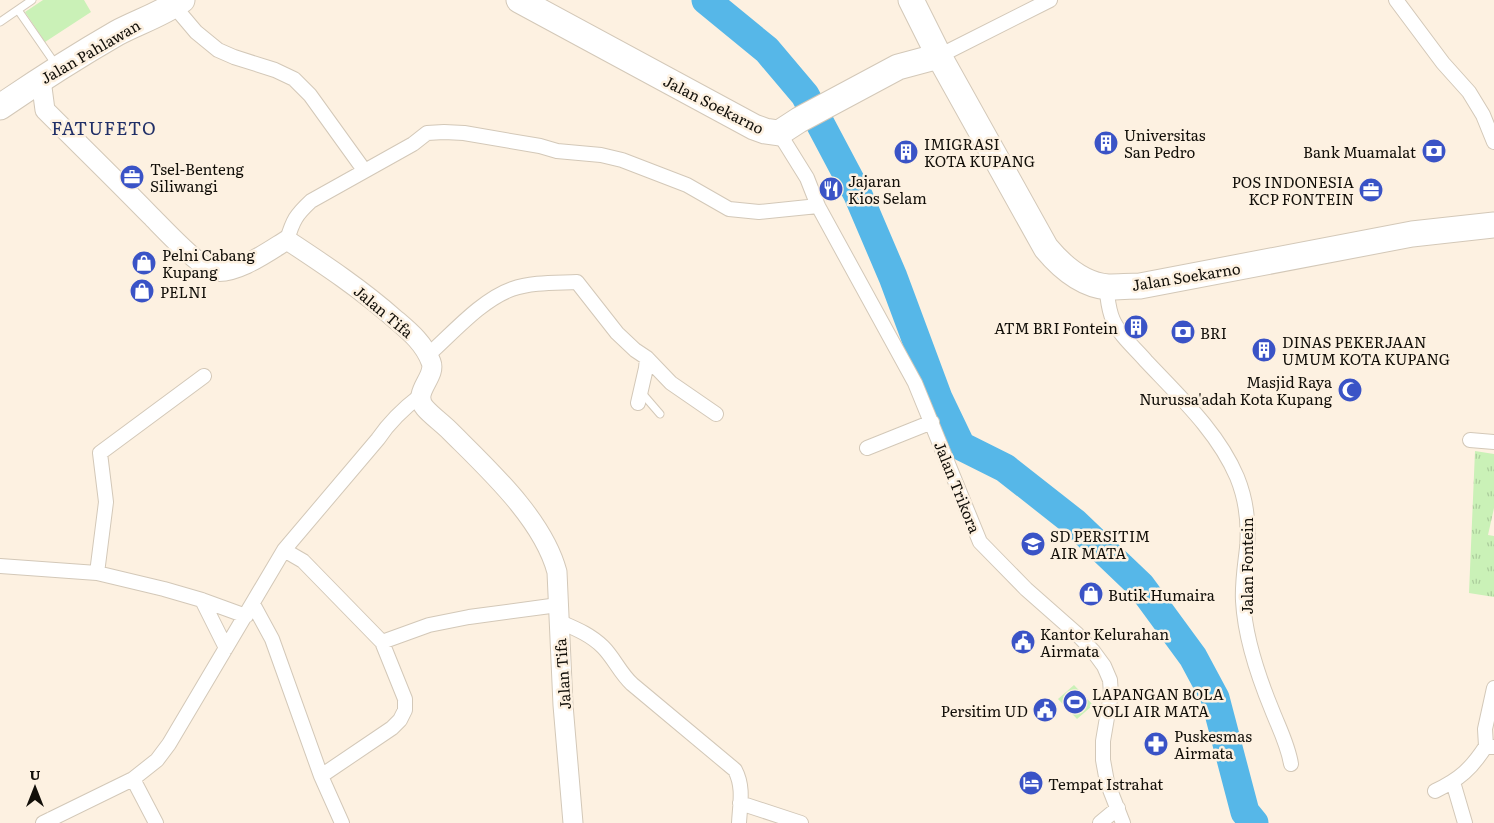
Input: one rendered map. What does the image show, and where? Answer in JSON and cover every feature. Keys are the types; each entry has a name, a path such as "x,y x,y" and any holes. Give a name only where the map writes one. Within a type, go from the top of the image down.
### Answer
{"highway":[{"name":"Jalan Soekarno","path":"519,0 754,127 765,131 789,127"},
{"name":"Jalan Soekarno","path":"911,0 939,56 1046,248 1072,274 1106,287 1140,286 1412,234 1494,225"},
{"name":"Jalan Pahlawan","path":"0,107 117,33 178,3"},
{"path":"789,127 898,67 939,56"}],"street":[{"path":"939,56 1050,0"},
{"path":"1396,0 1443,63 1469,92 1483,115 1494,142"},
{"path":"178,3 196,32 218,50 275,70 294,79 310,95 364,170"},
{"path":"50,75 45,110 173,238 205,266 214,270 239,267 287,240 292,223 299,212 311,201 413,144 427,133 444,132 540,146 556,152 601,155 622,160 687,185 729,209 759,212 818,206"},
{"name":"Jalan Trikora","path":"789,127 818,206 915,383 980,542 1026,589 1078,634 1094,650 1104,666 1110,680 1111,694 1103,741 1103,760 1107,782 1123,823"},
{"name":"Jalan Tifa","path":"287,240 338,273 373,300 419,340 427,356"},
{"path":"42,823 133,779 157,760 169,744 284,550 378,439 392,419 421,395 432,366 432,362 427,356 468,318 497,296 512,289 528,285 577,282 617,333 635,350 647,358 671,383 716,414"},
{"name":"Jalan Fontein","path":"1106,287 1109,308 1119,331 1188,406 1224,452 1237,478 1244,500 1247,524 1247,547 1243,576 1245,620 1260,677 1288,747 1291,764"},
{"path":"639,397 647,358"},
{"path":"97,573 106,502 100,453 204,376"},
{"name":"Jalan Tifa","path":"421,395 423,406 521,505 544,538 554,559 557,572 558,613 573,823"},
{"path":"867,448 932,422"},
{"path":"1470,440 1494,442"},
{"path":"284,550 303,561 382,642 405,699 405,710 400,720 392,728 321,776"},
{"path":"0,566 97,573 164,589 246,616"},
{"path":"202,600 226,648"},
{"path":"253,604 272,639 321,776 342,823"},
{"path":"382,642 429,625 470,617 558,613 604,648 622,675 734,770 742,790 739,823"},
{"path":"1435,791 1453,782 1490,747 1485,729 1494,688"},
{"path":"133,779 156,823"},
{"path":"1453,782 1465,823"},
{"path":"740,803 801,823"},
{"path":"1100,823 1118,808"}],"lane":[{"path":"0,22 32,0"},
{"path":"18,10 50,75"},
{"path":"639,397 660,414"}],"green space":[{"path":"43,0 84,0 91,12 45,42 25,12"},
{"path":"1475,451 1494,454 1494,508 1488,535 1494,536 1494,597 1469,593"},
{"name":"LAPANGAN BOLA VOLI AIR MATA","path":"1074,685 1093,705 1077,719 1058,699"}],"waterway":[{"path":"706,0 767,50 805,95 858,195 893,277 938,398 961,446 1005,468 1075,523 1141,586 1193,657 1215,698 1245,812 1254,823"}],"place":[{"name":"Universitas San Pedro","path":"1106,143"},
{"name":"Bank Muamalat","path":"1434,151"},
{"name":"IMIGRASI KOTA KUPANG","path":"906,152"},
{"name":"Tsel-Benteng Siliwangi","path":"132,177"},
{"name":"Jajaran Kios Selam","path":"831,189"},
{"name":"POS INDONESIA KCP FONTEIN","path":"1371,190"},
{"name":"Pelni Cabang Kupang","path":"144,263"},
{"name":"PELNI","path":"142,291"},
{"name":"ATM BRI Fontein","path":"1136,327"},
{"name":"BRI","path":"1183,332"},
{"name":"DINAS PEKERJAAN UMUM KOTA KUPANG","path":"1264,350"},
{"name":"Masjid Raya Nurussa'adah Kota Kupang","path":"1350,390"},
{"name":"SD PERSITIM AIR MATA","path":"1033,544"},
{"name":"Butik Humaira","path":"1091,594"},
{"name":"Kantor Kelurahan Airmata","path":"1023,642"},
{"name":"LAPANGAN BOLA VOLI AIR MATA","path":"1075,702"},
{"name":"Persitim UD","path":"1045,710"},
{"name":"Puskesmas Airmata","path":"1156,744"},
{"name":"Tempat Istrahat","path":"1031,783"}],"district":[{"name":"FATUFETO","path":"104,127"}]}
